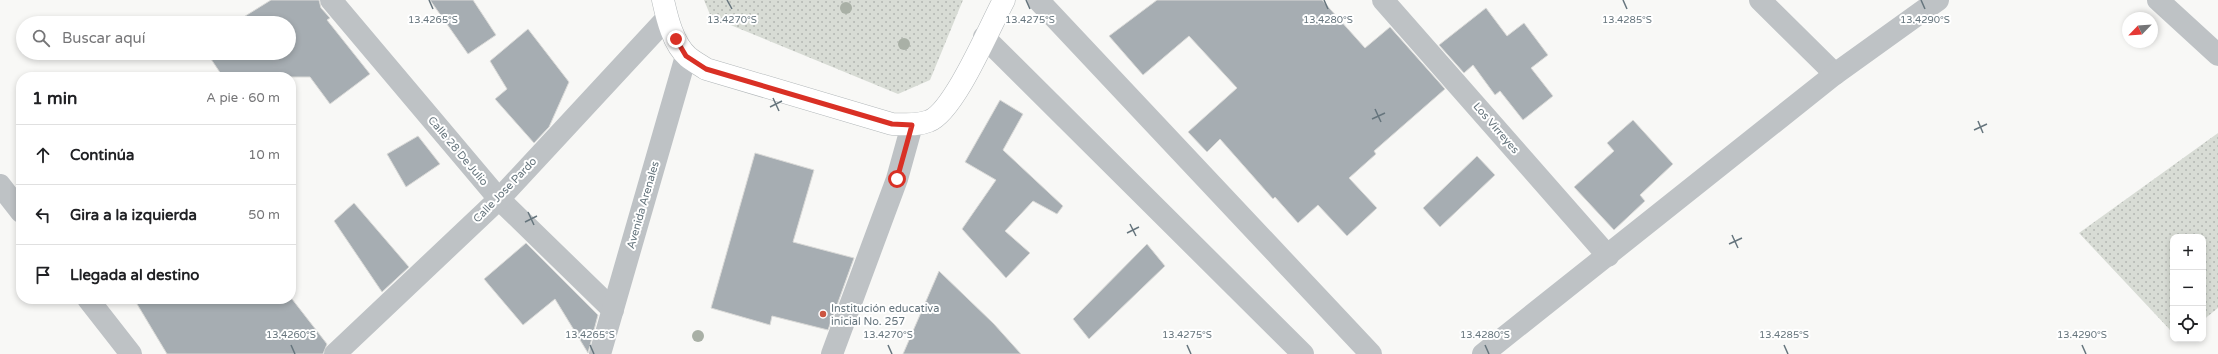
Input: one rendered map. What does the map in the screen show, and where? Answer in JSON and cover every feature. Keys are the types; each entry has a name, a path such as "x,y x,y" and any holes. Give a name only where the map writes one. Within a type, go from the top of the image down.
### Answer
{"main road":[{"path":"665,9 676,39 686,56 706,69 892,124 912,125 930,121 955,97 1004,0"}],"street":[{"name":"Calle 28 De Julio","path":"331,0 499,199 613,310"},
{"path":"1038,0 1371,354"},
{"name":"Los Virreyes","path":"1383,0 1608,256"},
{"path":"1760,0 1835,74"},
{"path":"1483,354 1835,74 1938,0"},
{"path":"2158,0 2218,55"},
{"name":"Calle Jose Pardo","path":"335,354 499,199 665,9"},
{"path":"984,37 1303,354"},
{"name":"Avenida Arenales","path":"600,354 686,56"},
{"path":"832,354 897,179 912,125"},
{"path":"0,185 16,206"},
{"path":"92,304 131,354"}],"shaded area":[{"path":"704,0 963,0 930,80 898,94 711,17"},
{"path":"2218,133 2218,308 2206,318 2206,234 2170,234 2170,330 2079,233"}],"building":[{"path":"271,0 319,0 321,8 330,18 327,20 370,74 330,104 310,77 296,77 296,72 220,72 212,60 296,60 296,16 245,16"},
{"path":"430,0 473,0 496,35 468,54"},
{"path":"1157,0 1322,0 1365,48 1390,27 1445,89 1374,151 1376,154 1349,178 1377,208 1347,236 1318,205 1298,223 1275,197 1273,199 1220,139 1207,152 1188,132 1237,88 1189,36 1143,75 1109,36"},
{"path":"1486,8 1507,36 1524,23 1548,55 1531,68 1553,96 1523,120 1500,91 1495,95 1473,65 1464,73 1439,45"},
{"path":"528,29 569,82 549,127 534,143 495,99 507,89 490,61"},
{"path":"1000,100 1023,114 1003,150 1063,206 1057,214 1033,201 1005,231 1030,253 1006,278 962,229 996,180 965,162"},
{"path":"1633,120 1673,164 1640,195 1645,201 1614,230 1574,187 1614,151 1607,143"},
{"path":"418,136 440,164 406,187 387,154"},
{"path":"755,153 814,170 793,242 854,258 828,330 772,316 770,325 711,308"},
{"path":"1477,156 1495,175 1440,227 1423,208"},
{"path":"354,203 409,267 382,292 334,221"},
{"path":"526,243 598,315 588,353 555,299 523,325 484,279"},
{"path":"1147,244 1165,266 1089,339 1073,319"},
{"path":"939,271 994,324 1021,354 903,354"},
{"path":"137,304 296,304 327,344 323,354 167,354"}],"place":[{"name":"Institución educativa inicial No. 257","path":"823,314"}],"route":[{"path":"676,39 686,56 706,69 892,124 912,125 897,179"}]}
